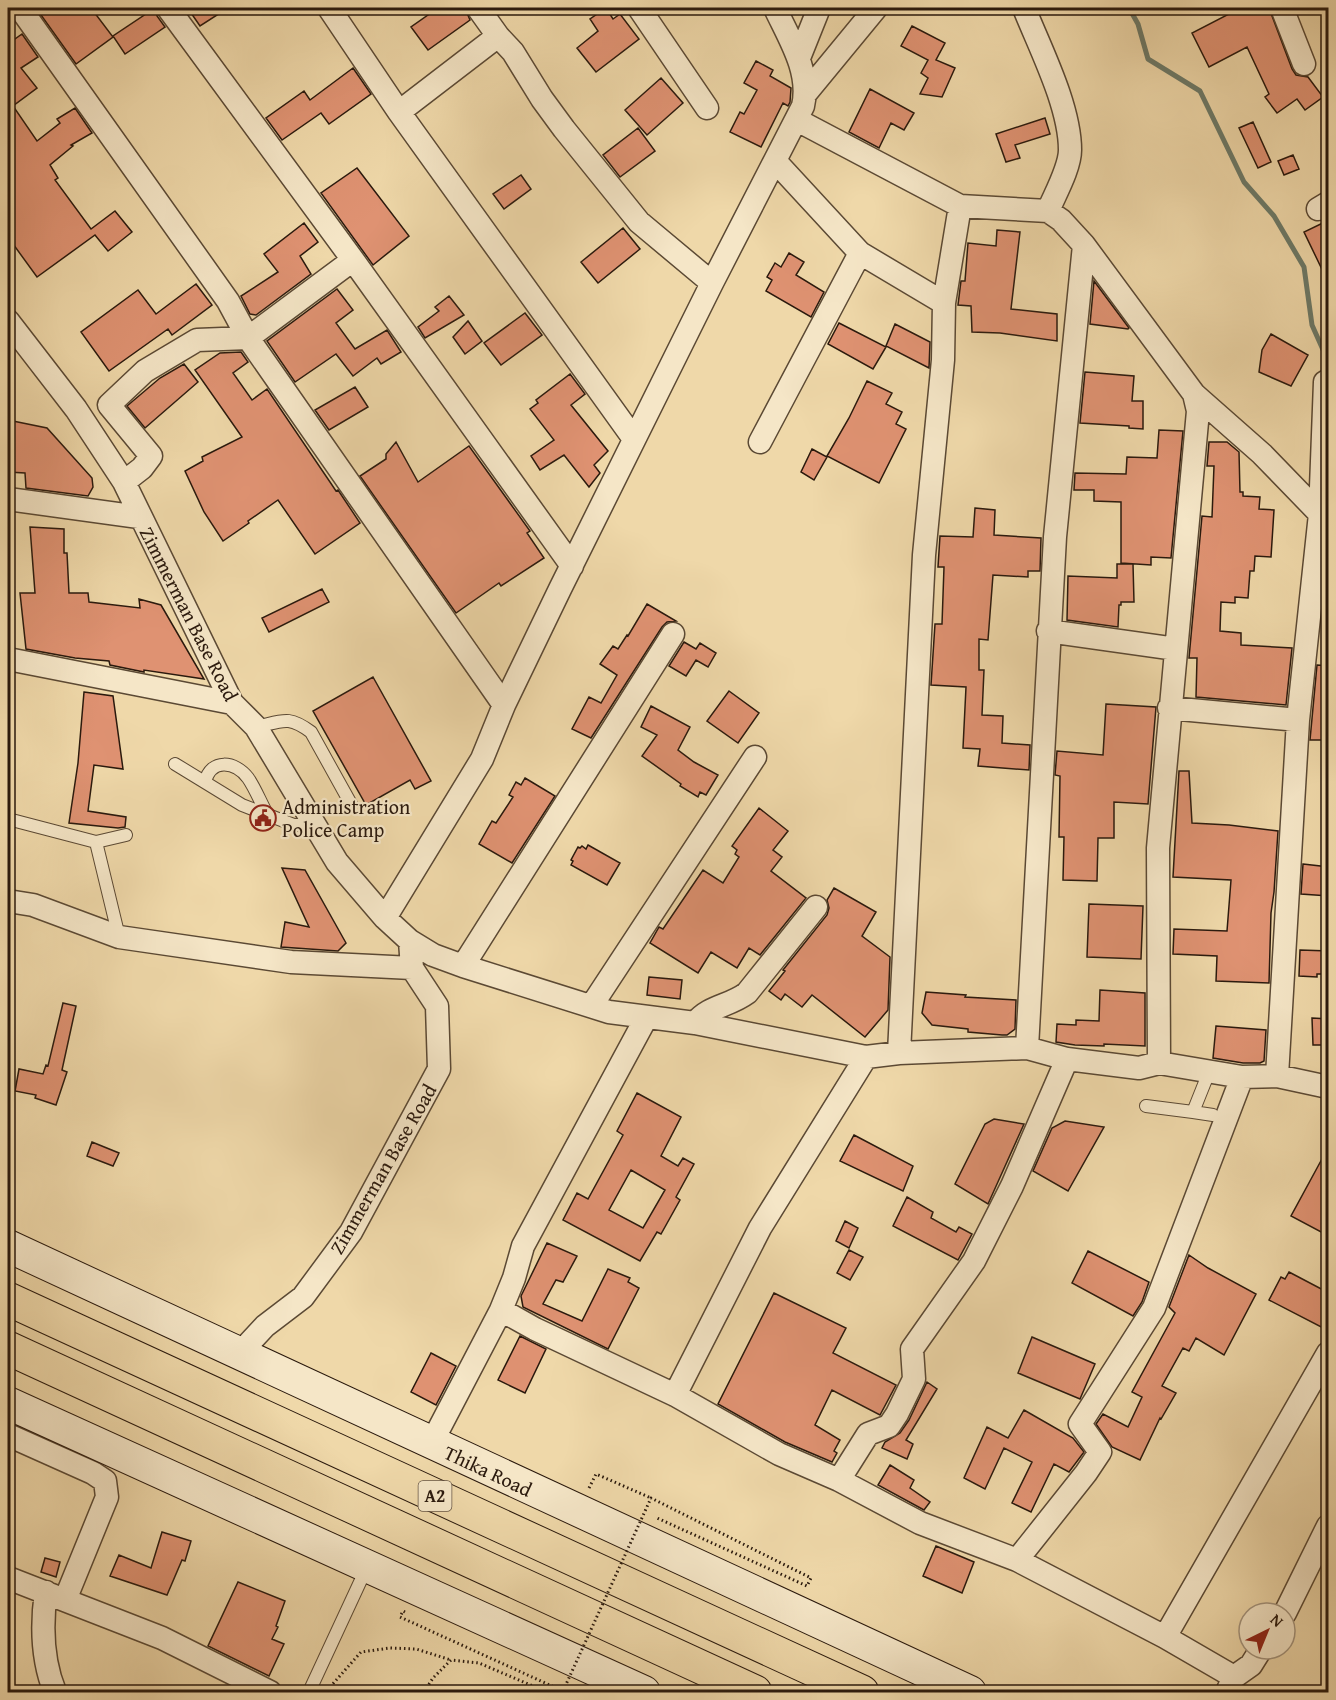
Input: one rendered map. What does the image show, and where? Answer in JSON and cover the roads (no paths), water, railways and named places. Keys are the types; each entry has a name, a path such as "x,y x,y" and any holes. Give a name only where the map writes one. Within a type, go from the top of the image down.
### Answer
{"highway":[{"name":"A2","path":"8,1299 862,1692"},
{"name":"A2","path":"8,1348 755,1692"}],"main road":[{"name":"Thika Road","path":"8,1246 238,1355 970,1692"},
{"path":"8,1403 644,1692"}],"street":[{"path":"20,8 228,301 248,338 504,705"},
{"path":"168,8 353,260 572,566"},
{"path":"329,8 399,112 634,439"},
{"path":"478,8 513,52 564,129 639,222 712,283"},
{"path":"639,8 706,108"},
{"path":"385,918 482,759 504,705 634,439 804,106 807,93 799,58 775,8"},
{"path":"799,58 819,8"},
{"path":"807,93 876,8"},
{"path":"1024,8 1064,109 1070,151 1063,176 1048,211"},
{"path":"1282,8 1304,64"},
{"path":"399,112 498,36"},
{"path":"797,120 960,206 1048,211 1060,220 1084,245 1194,394 1262,454 1324,518"},
{"path":"776,162 860,253 944,303"},
{"path":"899,1053 924,555 943,360 944,303 960,206"},
{"path":"1027,1048 1048,631 1084,245"},
{"path":"760,442 860,253"},
{"path":"124,482 142,468 151,456 109,405 145,371 197,340 248,338 353,260"},
{"name":"Zimmerman Base Road","path":"10,328 76,409 124,482 231,703 256,727 338,862 385,918 410,941 412,968 437,1006 440,1069 351,1232 303,1297 265,1326 238,1355"},
{"path":"1277,1076 1298,720 1324,518 1325,382"},
{"path":"1159,1063 1158,848 1169,708 1198,411 1194,394"},
{"path":"8,499 140,517"},
{"path":"1048,631 1176,649"},
{"path":"463,966 673,634"},
{"path":"8,659 231,703"},
{"path":"1169,708 1298,720"},
{"path":"592,1005 755,757"},
{"path":"8,902 33,905 119,937 291,962 412,968"},
{"path":"695,1023 703,1013 736,1001 747,993 816,907"},
{"path":"410,941 433,955 463,966 609,1012 695,1023 866,1057 899,1053 1027,1048 1066,1059 1139,1068 1159,1063 1242,1077 1277,1076 1329,1087"},
{"path":"431,1444 501,1310 514,1278 523,1246 646,1018"},
{"path":"675,1395 760,1228 866,1057"},
{"path":"839,1480 868,1434 889,1426 897,1414 914,1379 912,1349 974,1261 1012,1186 1066,1059"},
{"path":"1017,1560 1100,1452 1080,1424 1154,1308 1242,1077"},
{"path":"501,1310 535,1329 675,1395 779,1454 839,1480 920,1523 1017,1560 1165,1637 1230,1685 1254,1661"},
{"path":"1165,1637 1329,1353"},
{"path":"8,1435 93,1473 105,1481 107,1497 56,1596 43,1616 44,1657 55,1692"},
{"path":"1291,1601 1329,1526"},
{"path":"8,1578 162,1638 270,1692"}],"lane":[{"path":"256,727 287,720 301,724 312,732 351,804"},
{"path":"175,764 242,805 294,825 303,825 313,821"},
{"path":"205,782 209,771 220,764 235,767 248,778 266,813"},
{"path":"8,819 96,842 126,835"},
{"path":"96,842 119,937"},
{"path":"1193,1112 1209,1072"},
{"path":"1146,1106 1212,1115"},
{"path":"309,1692 367,1567"}],"waterway":[{"path":"1129,8 1138,24 1148,59 1200,91 1244,182 1274,216 1304,267 1312,325 1328,361"}],"place":[{"name":"Administration Police Camp","path":"263,818"}]}
